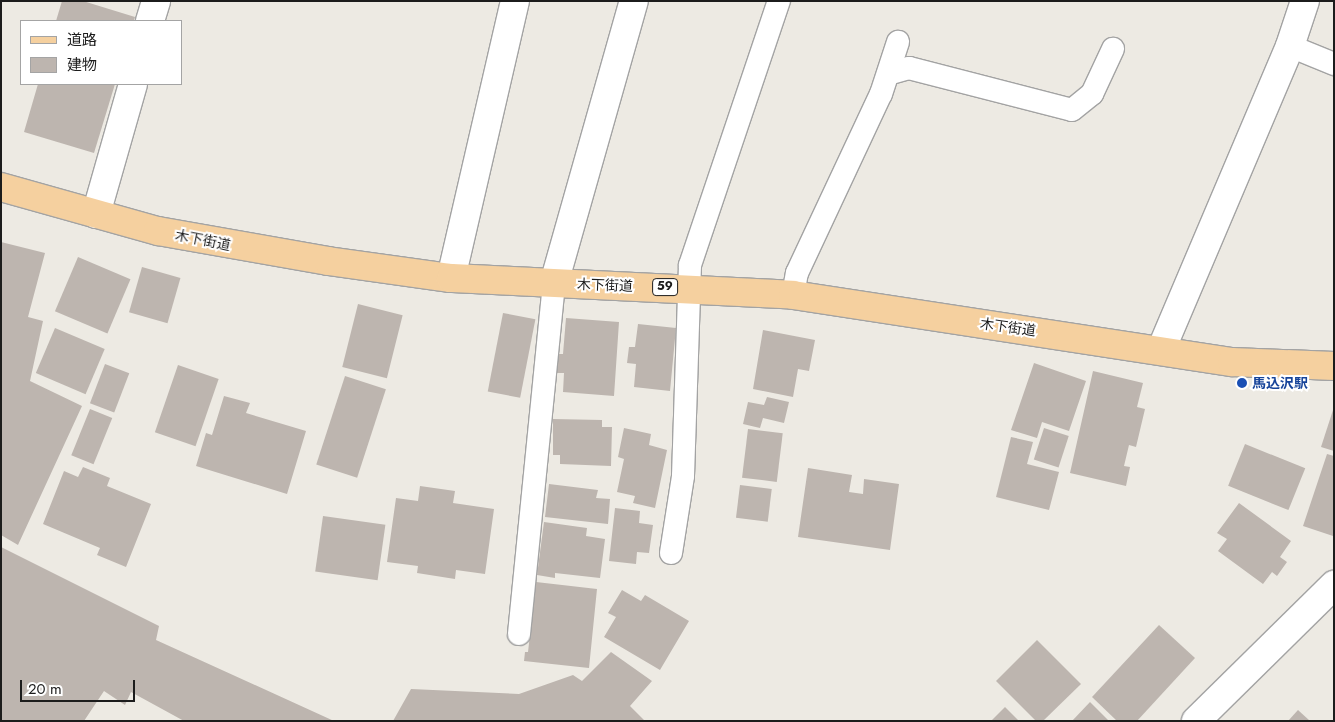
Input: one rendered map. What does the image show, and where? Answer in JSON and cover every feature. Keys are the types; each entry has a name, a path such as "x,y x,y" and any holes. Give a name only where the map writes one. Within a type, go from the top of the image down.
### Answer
{"main road":[{"name":"木下街道","path":"1,188 158,231 246,248 451,278 689,288 793,295 1232,362 1334,366"}],"street":[{"path":"150,20 156,1"},
{"path":"451,278 516,1"},
{"path":"554,283 634,1"},
{"path":"1161,350 1290,46 1305,1"},
{"path":"96,214 133,85"},
{"path":"1196,721 1334,585"}],"lane":[{"path":"670,553 682,476 690,264 779,1"},
{"path":"793,295 797,274 888,74 898,42"},
{"path":"1290,46 1334,64"},
{"path":"888,74 909,68 1072,110 1092,94 1113,49"},
{"path":"519,634 554,283"}],"building":[{"path":"62,1 83,1 135,17 134,20 56,20"},
{"path":"38,85 115,85 94,153 24,132"},
{"path":"1,242 45,253 28,317 43,321 30,381 82,406 18,545 1,535"},
{"path":"78,257 130,279 107,334 55,311"},
{"path":"142,267 180,278 167,323 129,312"},
{"path":"358,304 403,315 387,378 342,367"},
{"path":"503,313 535,319 520,398 488,392"},
{"path":"566,318 619,322 614,396 563,392 564,373 556,373 557,354 563,354"},
{"path":"638,324 676,328 670,391 634,387 636,364 627,363 629,347 635,347"},
{"path":"55,328 105,349 86,394 36,373"},
{"path":"763,330 815,340 809,371 798,369 793,397 753,389"},
{"path":"1034,363 1086,381 1069,431 1042,422 1037,438 1011,430"},
{"path":"105,364 129,373 114,413 90,403"},
{"path":"178,365 219,379 196,446 155,432"},
{"path":"1093,371 1143,383 1137,407 1145,409 1136,447 1129,445 1124,466 1130,467 1126,486 1070,473"},
{"path":"345,376 386,389 357,478 316,464"},
{"path":"224,396 250,403 246,413 306,431 287,494 196,466 206,433 212,435"},
{"path":"767,397 789,402 784,423 763,418 760,428 743,424 748,402 764,405"},
{"path":"90,409 112,418 94,464 71,455"},
{"path":"1334,410 1334,451 1321,447"},
{"path":"553,419 602,420 602,427 612,427 611,466 560,464 560,455 553,455"},
{"path":"624,428 651,434 649,445 667,450 655,508 633,503 635,496 617,492 624,459 618,457"},
{"path":"1044,428 1069,436 1059,467 1034,459"},
{"path":"748,429 783,433 777,482 742,478"},
{"path":"1011,437 1033,442 1027,464 1059,472 1049,510 996,497"},
{"path":"1245,444 1305,468 1288,510 1228,486"},
{"path":"1327,454 1334,456 1333,536 1303,526"},
{"path":"83,467 110,478 107,486 151,504 126,567 97,555 100,548 43,524 64,471 78,477"},
{"path":"808,468 852,475 849,492 863,494 864,479 899,484 890,550 798,537"},
{"path":"549,484 598,490 596,498 610,499 608,524 545,517"},
{"path":"740,485 772,489 768,522 736,518"},
{"path":"420,486 455,491 453,503 494,509 485,574 456,570 455,579 417,573 418,566 387,562 396,498 418,501"},
{"path":"1239,503 1291,541 1280,557 1287,562 1277,576 1272,572 1263,584 1218,551 1227,539 1217,533"},
{"path":"615,508 640,511 639,523 653,525 649,553 637,552 636,564 609,561"},
{"path":"323,516 385,525 378,580 315,571"},
{"path":"544,522 587,528 586,536 605,539 600,578 555,573 555,578 537,575"},
{"path":"1,547 159,626 156,640 334,721 184,721 131,692 125,705 104,691 84,721 1,721"},
{"path":"536,582 597,589 589,668 524,661 525,652 528,652"},
{"path":"622,590 641,601 645,595 689,621 660,670 604,637 616,617 608,613"},
{"path":"1159,625 1195,658 1137,721 1117,721 1092,697"},
{"path":"1037,640 1081,684 1043,721 1036,721 996,681"},
{"path":"611,652 652,681 630,706 645,721 393,721 411,689 519,694 573,675 582,681"},
{"path":"1090,702 1109,721 1072,721"},
{"path":"1005,707 1019,721 991,721"},
{"path":"1298,710 1310,721 1288,721"}],"place":[{"name":"馬込沢駅","path":"1242,383"}]}
